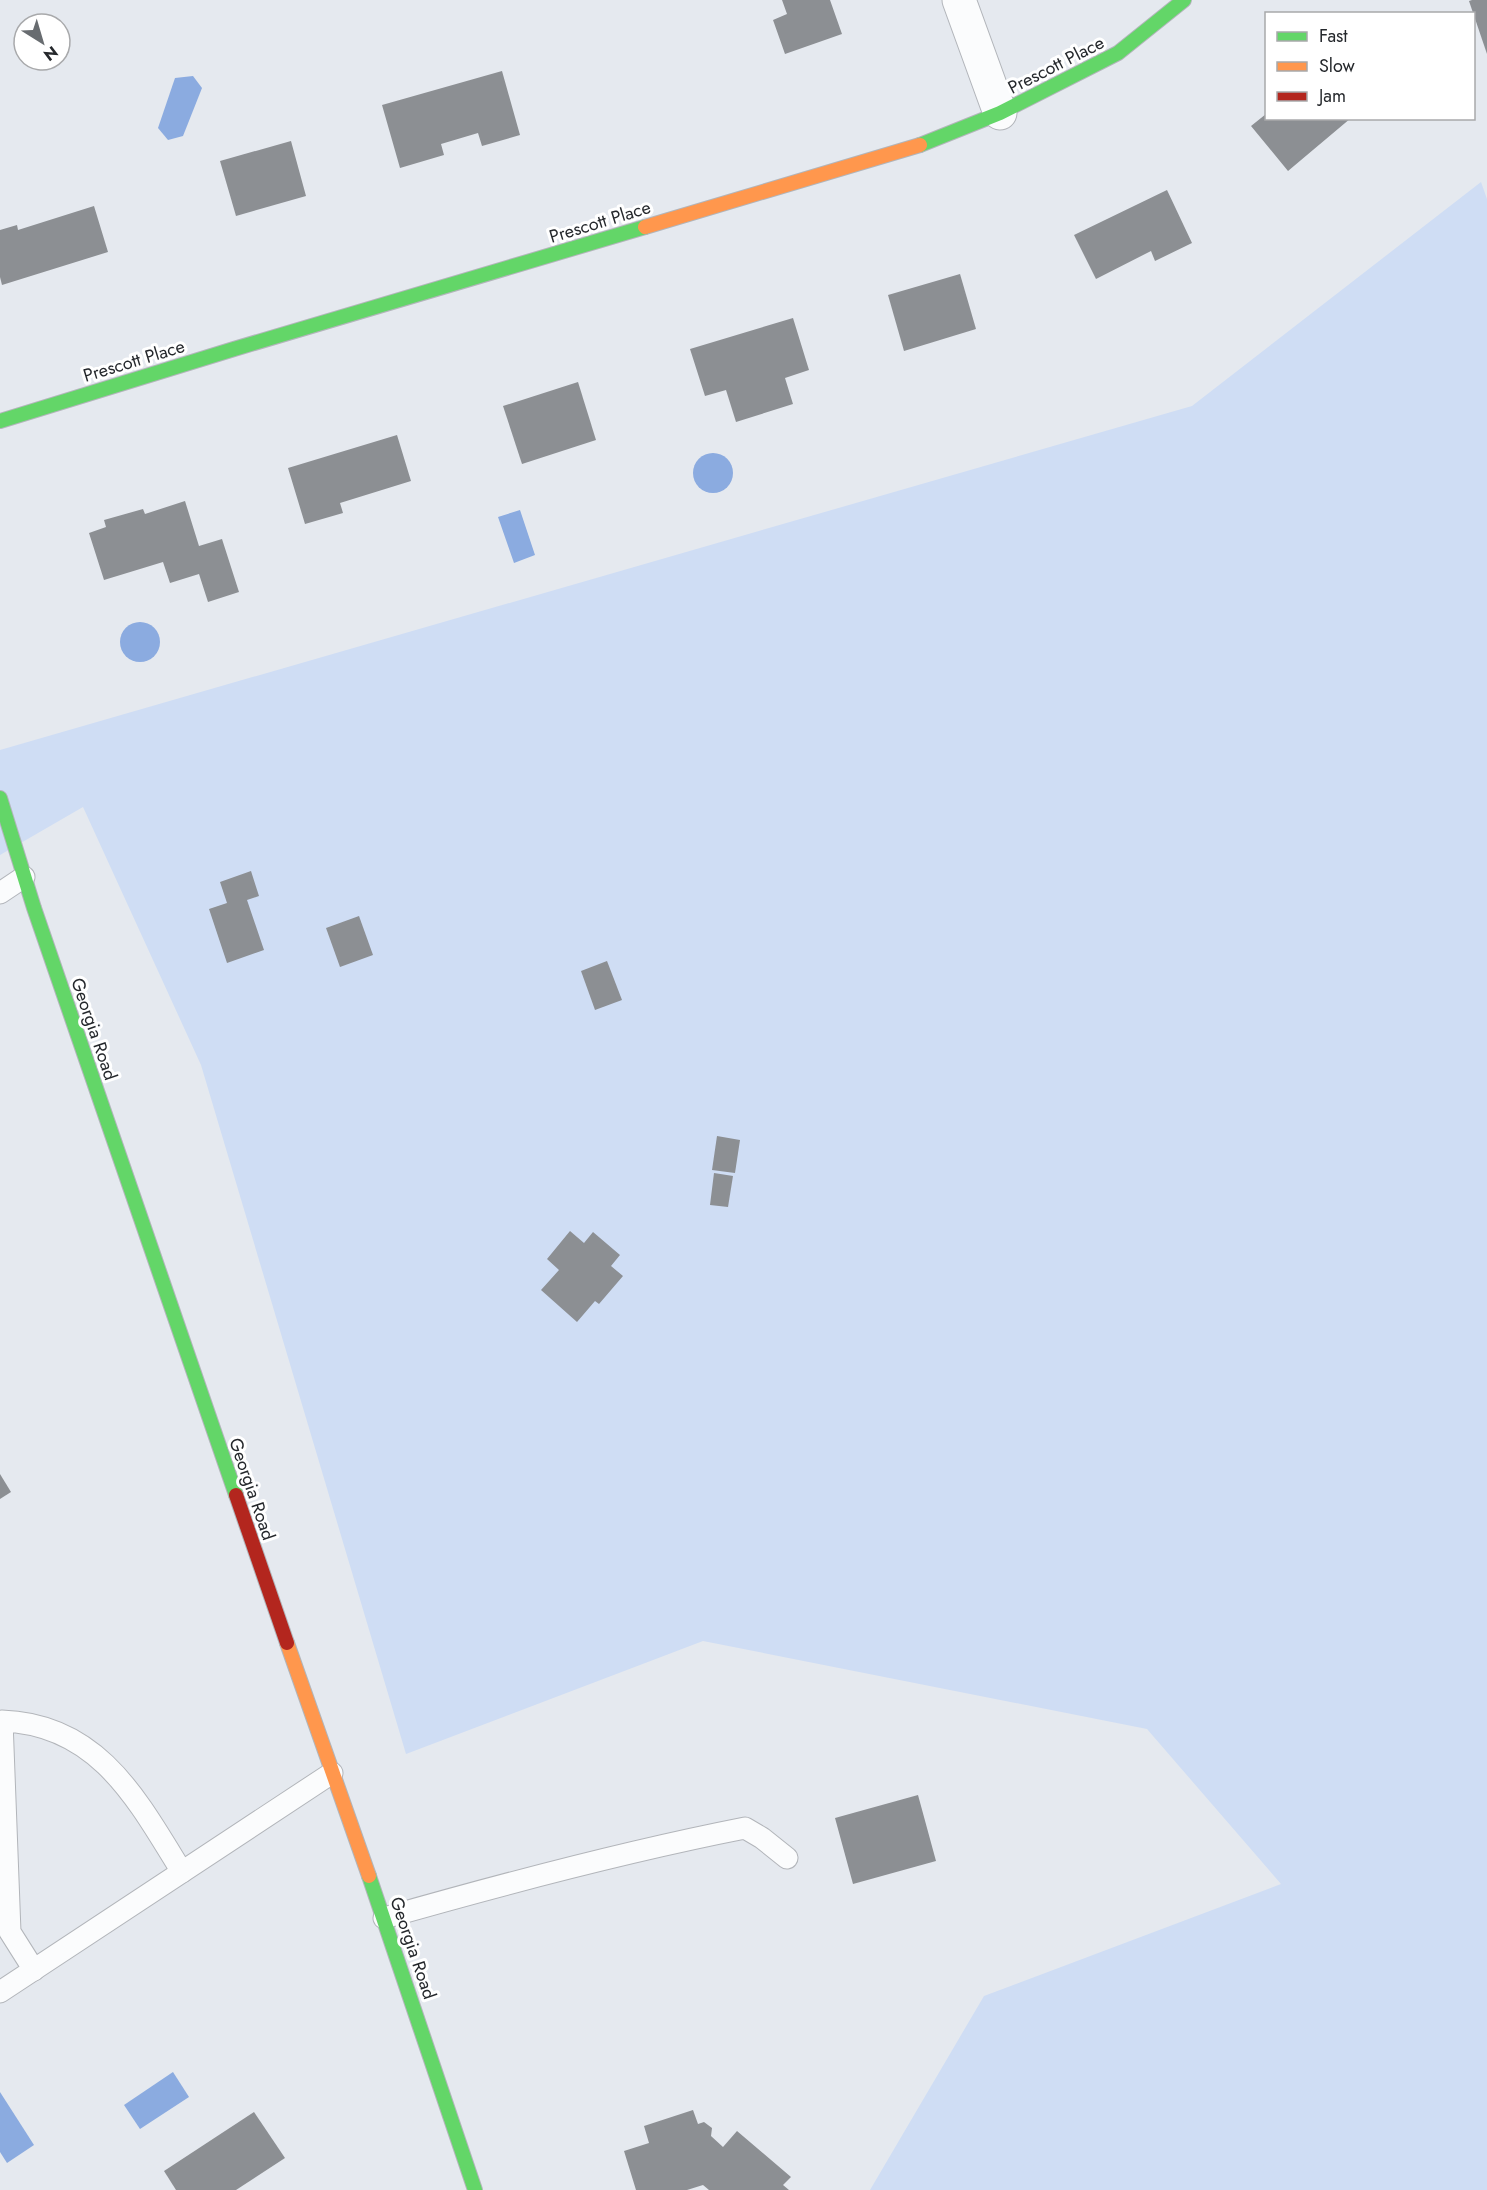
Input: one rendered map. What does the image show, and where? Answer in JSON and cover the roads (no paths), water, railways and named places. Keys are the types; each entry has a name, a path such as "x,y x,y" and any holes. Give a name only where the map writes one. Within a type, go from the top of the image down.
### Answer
{"street":[{"path":"959,0 1000,113"},
{"name":"Prescott Place","path":"0,421 234,349 909,149 1000,113 1118,53 1184,0"},
{"name":"Georgia Road","path":"0,798 24,877 384,1918 475,2190"}],"lane":[{"path":"0,893 24,877"},
{"path":"34,1970 10,1932 2,1721 23,1722 54,1729 90,1750 122,1783 151,1821 182,1872"},
{"path":"0,1992 332,1773"},
{"path":"384,1918 661,1844 745,1828 787,1858"}],"water":[{"path":"193,76 202,88 183,136 168,140 158,128 175,78"},
{"path":"713,453 721,454 727,459 732,465 732,481 727,487 721,492 713,493 705,492 699,487 694,481 693,473 694,465 699,459 705,454"},
{"path":"520,510 535,555 514,563 498,517"},
{"path":"140,622 154,628 160,642 154,656 140,662 126,656 120,642 126,628"},
{"path":"173,2072 189,2097 140,2129 124,2105"},
{"path":"0,2092 34,2145 7,2163 0,2152"}]}
